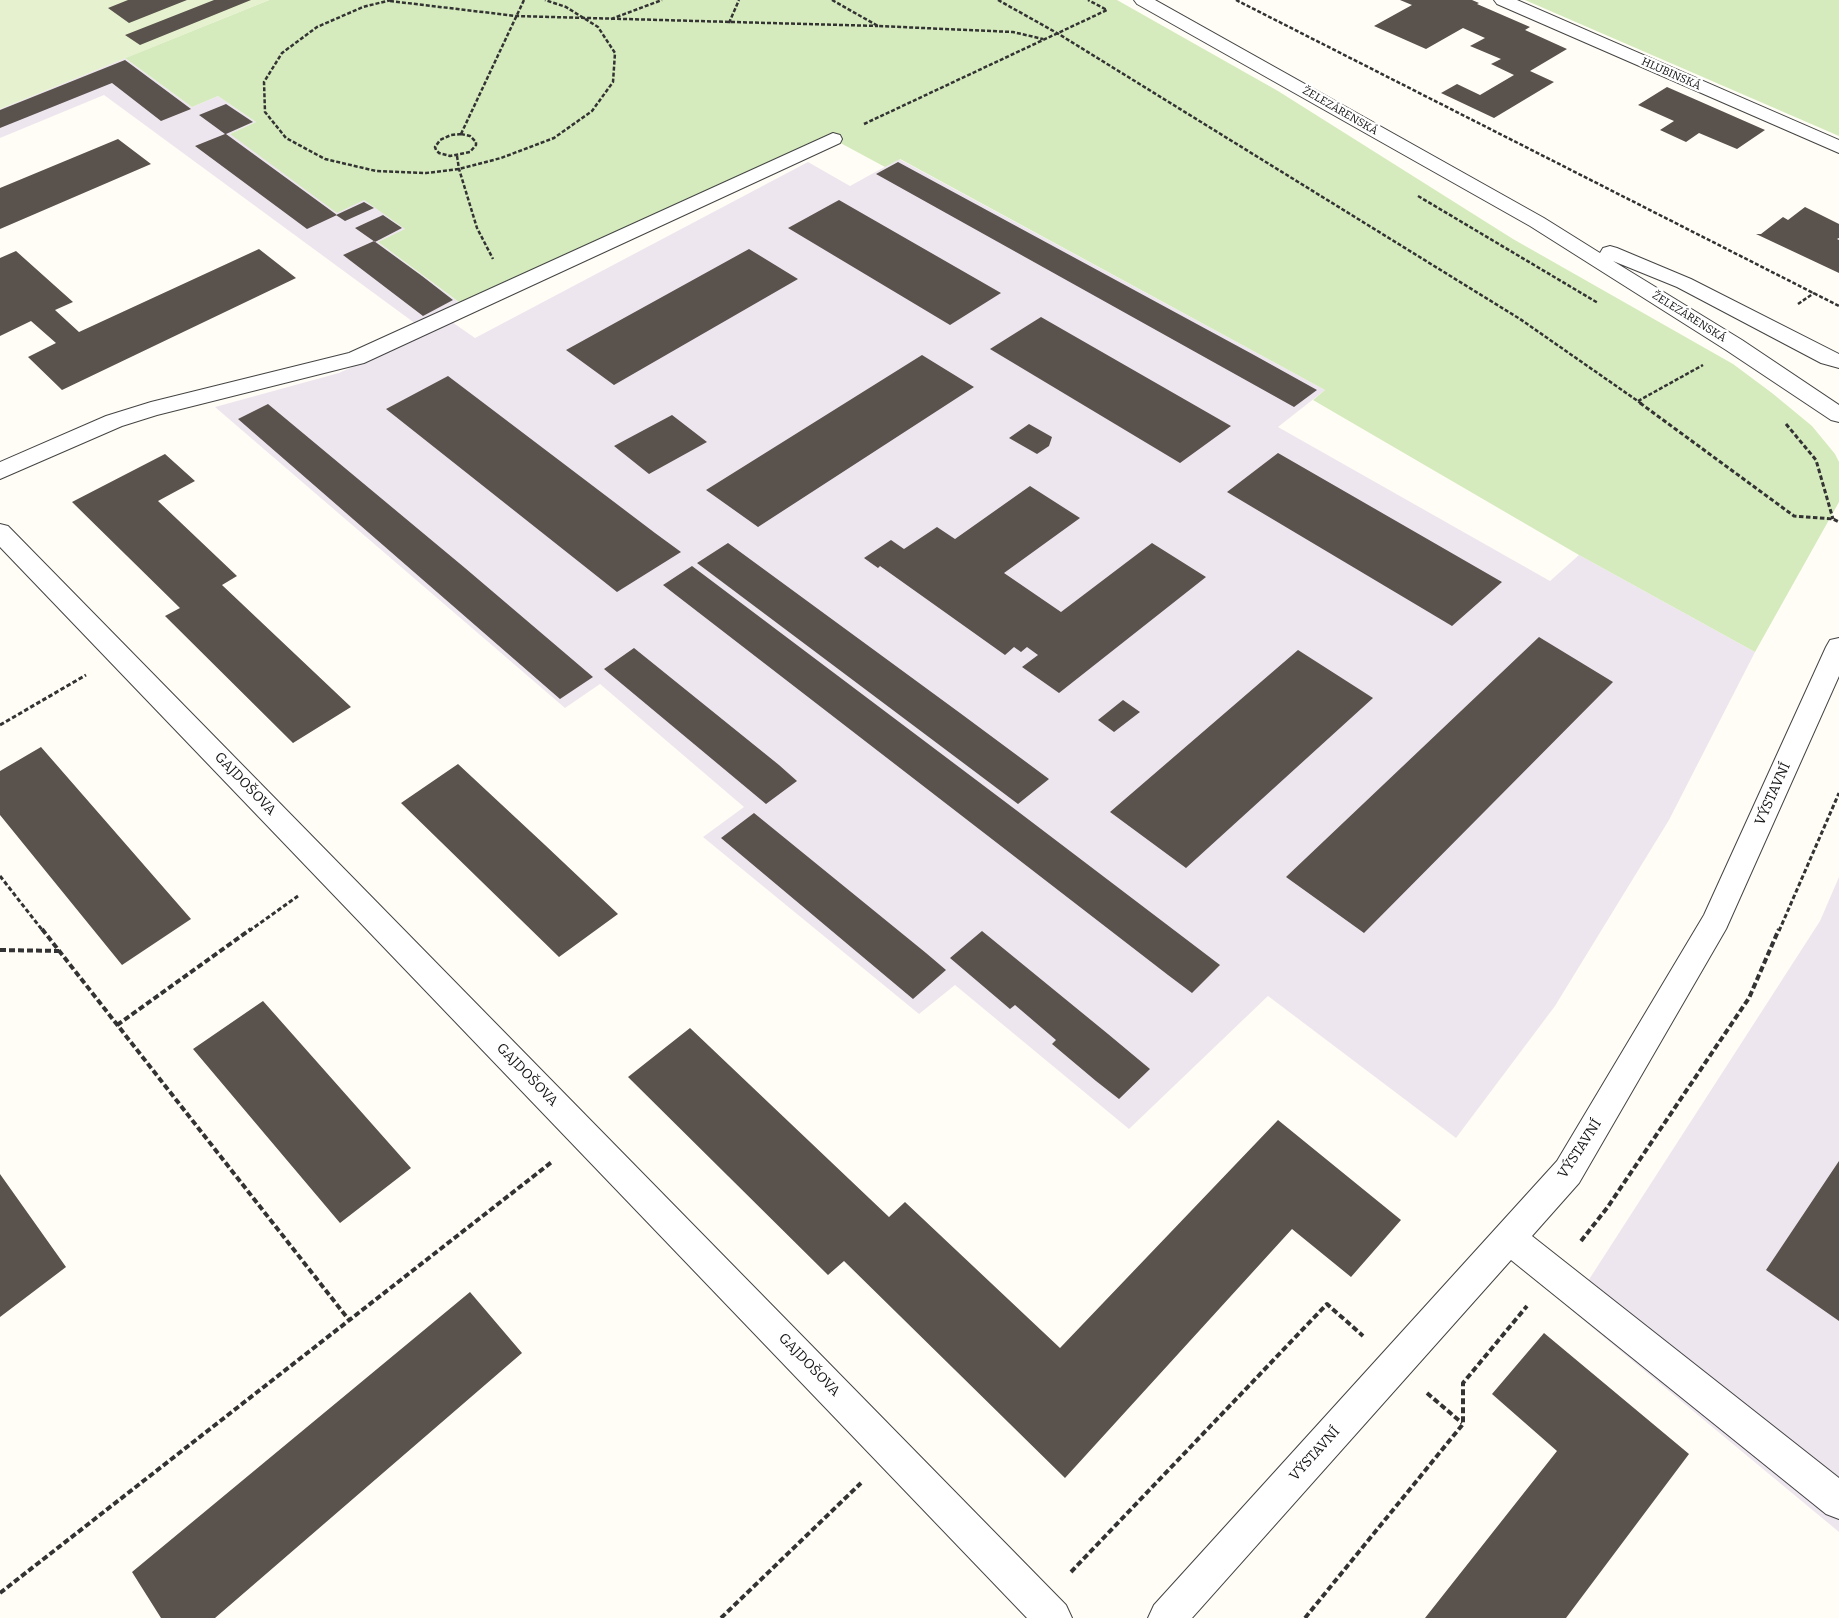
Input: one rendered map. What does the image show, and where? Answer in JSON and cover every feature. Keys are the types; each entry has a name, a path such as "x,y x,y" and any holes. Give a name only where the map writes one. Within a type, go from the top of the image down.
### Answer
{"street":[{"name":"ŽELEZÁRENSKÁ","path":"1143,0 1537,222 1734,345 1839,415"},
{"name":"HLUBINSKÁ","path":"1503,0 1839,147"},
{"path":"0,471 114,421 151,409 356,358 833,139"},
{"name":"ŽELEZÁRENSKÁ","path":"1537,222 1684,283 1829,358 1839,361"},
{"name":"GAJDOŠOVA","path":"0,532 1047,1611"},
{"name":"VÝSTAVNÍ","path":"1167,1618 1568,1172 1716,921 1839,647"},
{"path":"1509,1238 1839,1501"}],"path":[{"path":"380,0 516,16 878,26 1013,32 1044,40"},
{"path":"391,0 363,7 317,27 282,53 264,82 265,112 286,138 325,158 376,171 426,173 459,169 501,158 554,138 592,111 613,82 615,52 598,27 566,7 546,0"},
{"path":"461,134 524,0"},
{"path":"609,20 662,0"},
{"path":"730,23 739,0"},
{"path":"832,0 878,26"},
{"path":"998,0 1057,33 1520,318 1638,401 1794,516 1839,522"},
{"path":"833,139 1107,10 1088,0"},
{"path":"1236,0 1839,306"},
{"path":"461,134 474,138 476,146 470,152 457,156 439,153 435,147 436,143 445,137 461,134"},
{"path":"457,156 459,169 477,228 494,260 512,287"},
{"path":"1413,193 1600,304"},
{"path":"1694,360 1702,365"},
{"path":"1781,418 1816,460 1833,520"},
{"path":"0,725 119,655"},
{"path":"1305,1618 1463,1424 1463,1383 1608,1208 1749,998 1839,793"},
{"path":"117,1025 331,873"},
{"path":"0,876 349,1320"},
{"path":"0,950 59,951"},
{"path":"0,1594 586,1135"},
{"path":"1047,1611 1327,1304 1463,1424"},
{"path":"721,1618 894,1452"}],"shaded area":[{"path":"125,58 192,107 218,96 256,122 230,134 364,200 406,229 378,242 464,306 420,327 104,95 0,138 0,109"},
{"path":"899,159 1325,390 1278,427 1550,581 1579,555 1755,652 1669,820 1555,1006 1456,1138 1268,996 1129,1129 955,985 919,1014 703,837 744,807 600,684 565,708 215,407 339,373 452,322 475,338 808,162 850,186"},
{"path":"1839,877 1839,1532 1570,1309 1820,921"}],"green space":[{"path":"0,0 269,0 0,109"},
{"path":"269,0 1117,0 1278,91 1513,239 1733,364 1812,426 1835,454 1839,462 1839,502 1755,652 1579,555 1313,400 1325,390 900,159 885,167 833,139 467,308 378,242 405,229 364,200 337,213 230,134 256,122 218,96 192,107 125,58"},
{"path":"1525,0 1839,0 1839,136"}],"building":[{"path":"128,0 187,0 129,23 108,8"},
{"path":"214,0 251,0 140,45 125,35"},
{"path":"1400,0 1472,0 1479,3 1477,4 1530,27 1525,30 1567,49 1530,71 1554,82 1494,118 1441,93 1457,84 1480,95 1514,75 1491,64 1501,59 1470,46 1485,38 1463,28 1426,49 1374,26 1412,5"},
{"path":"125,60 191,109 161,121 112,83 0,128 0,110"},
{"path":"1667,87 1765,130 1737,149 1699,133 1686,142 1660,130 1674,121 1638,105"},
{"path":"226,104 253,122 226,134 337,215 307,229 195,146 225,134 199,115"},
{"path":"118,139 151,164 0,229 0,188"},
{"path":"898,162 1317,390 1294,407 876,174"},
{"path":"839,200 1001,293 950,325 788,228"},
{"path":"364,202 374,208 345,221 336,215"},
{"path":"1805,207 1839,224 1839,238 1837,239 1839,240 1839,273 1756,234 1761,234 1783,217 1788,220"},
{"path":"383,215 402,228 375,242 355,228"},
{"path":"374,241 453,300 423,316 343,255"},
{"path":"259,249 296,278 62,390 28,357 56,343 31,321 0,336 0,258 16,251 73,302 55,310 79,332"},
{"path":"749,249 798,279 614,385 566,350"},
{"path":"1041,317 1231,426 1180,463 990,349"},
{"path":"922,355 974,387 758,527 706,490"},
{"path":"448,376 681,552 617,592 386,409"},
{"path":"268,404 593,677 560,699 238,419"},
{"path":"672,415 707,442 649,474 614,446"},
{"path":"1029,424 1052,437 1049,446 1037,454 1009,438"},
{"path":"1278,453 1502,582 1452,626 1227,492"},
{"path":"165,454 195,481 158,501 237,576 222,585 351,707 293,743 165,616 180,608 72,502"},
{"path":"1030,486 1080,518 1004,573 1061,612 1152,543 1206,577 1059,693 1022,667 1038,655 1027,647 1021,652 1014,647 1005,655 880,566 878,568 864,558 891,540 904,549 937,527 955,539"},
{"path":"728,543 1049,779 1018,804 697,563"},
{"path":"692,566 1220,965 1192,993 1168,975 663,585"},
{"path":"1539,637 1613,682 1364,933 1286,877"},
{"path":"634,648 797,781 766,804 604,669"},
{"path":"1298,650 1373,698 1186,868 1110,812"},
{"path":"1123,700 1140,712 1114,732 1098,720"},
{"path":"41,747 191,919 122,965 0,815 0,771"},
{"path":"458,764 618,914 559,957 401,803"},
{"path":"754,813 946,970 913,999 721,838"},
{"path":"982,931 1150,1069 1119,1099 1096,1081 1052,1044 1056,1040 1015,1005 1010,1009 950,958"},
{"path":"263,1001 411,1168 340,1223 193,1049"},
{"path":"690,1028 889,1217 905,1202 1060,1348 1278,1120 1401,1220 1351,1277 1292,1229 1065,1478 844,1261 828,1275 628,1077"},
{"path":"1839,1161 1839,1321 1766,1270"},
{"path":"0,1174 66,1267 0,1317"},
{"path":"470,1292 522,1353 215,1618 161,1618 132,1572"},
{"path":"1544,1333 1689,1454 1566,1618 1425,1618 1557,1451 1492,1394"}]}
